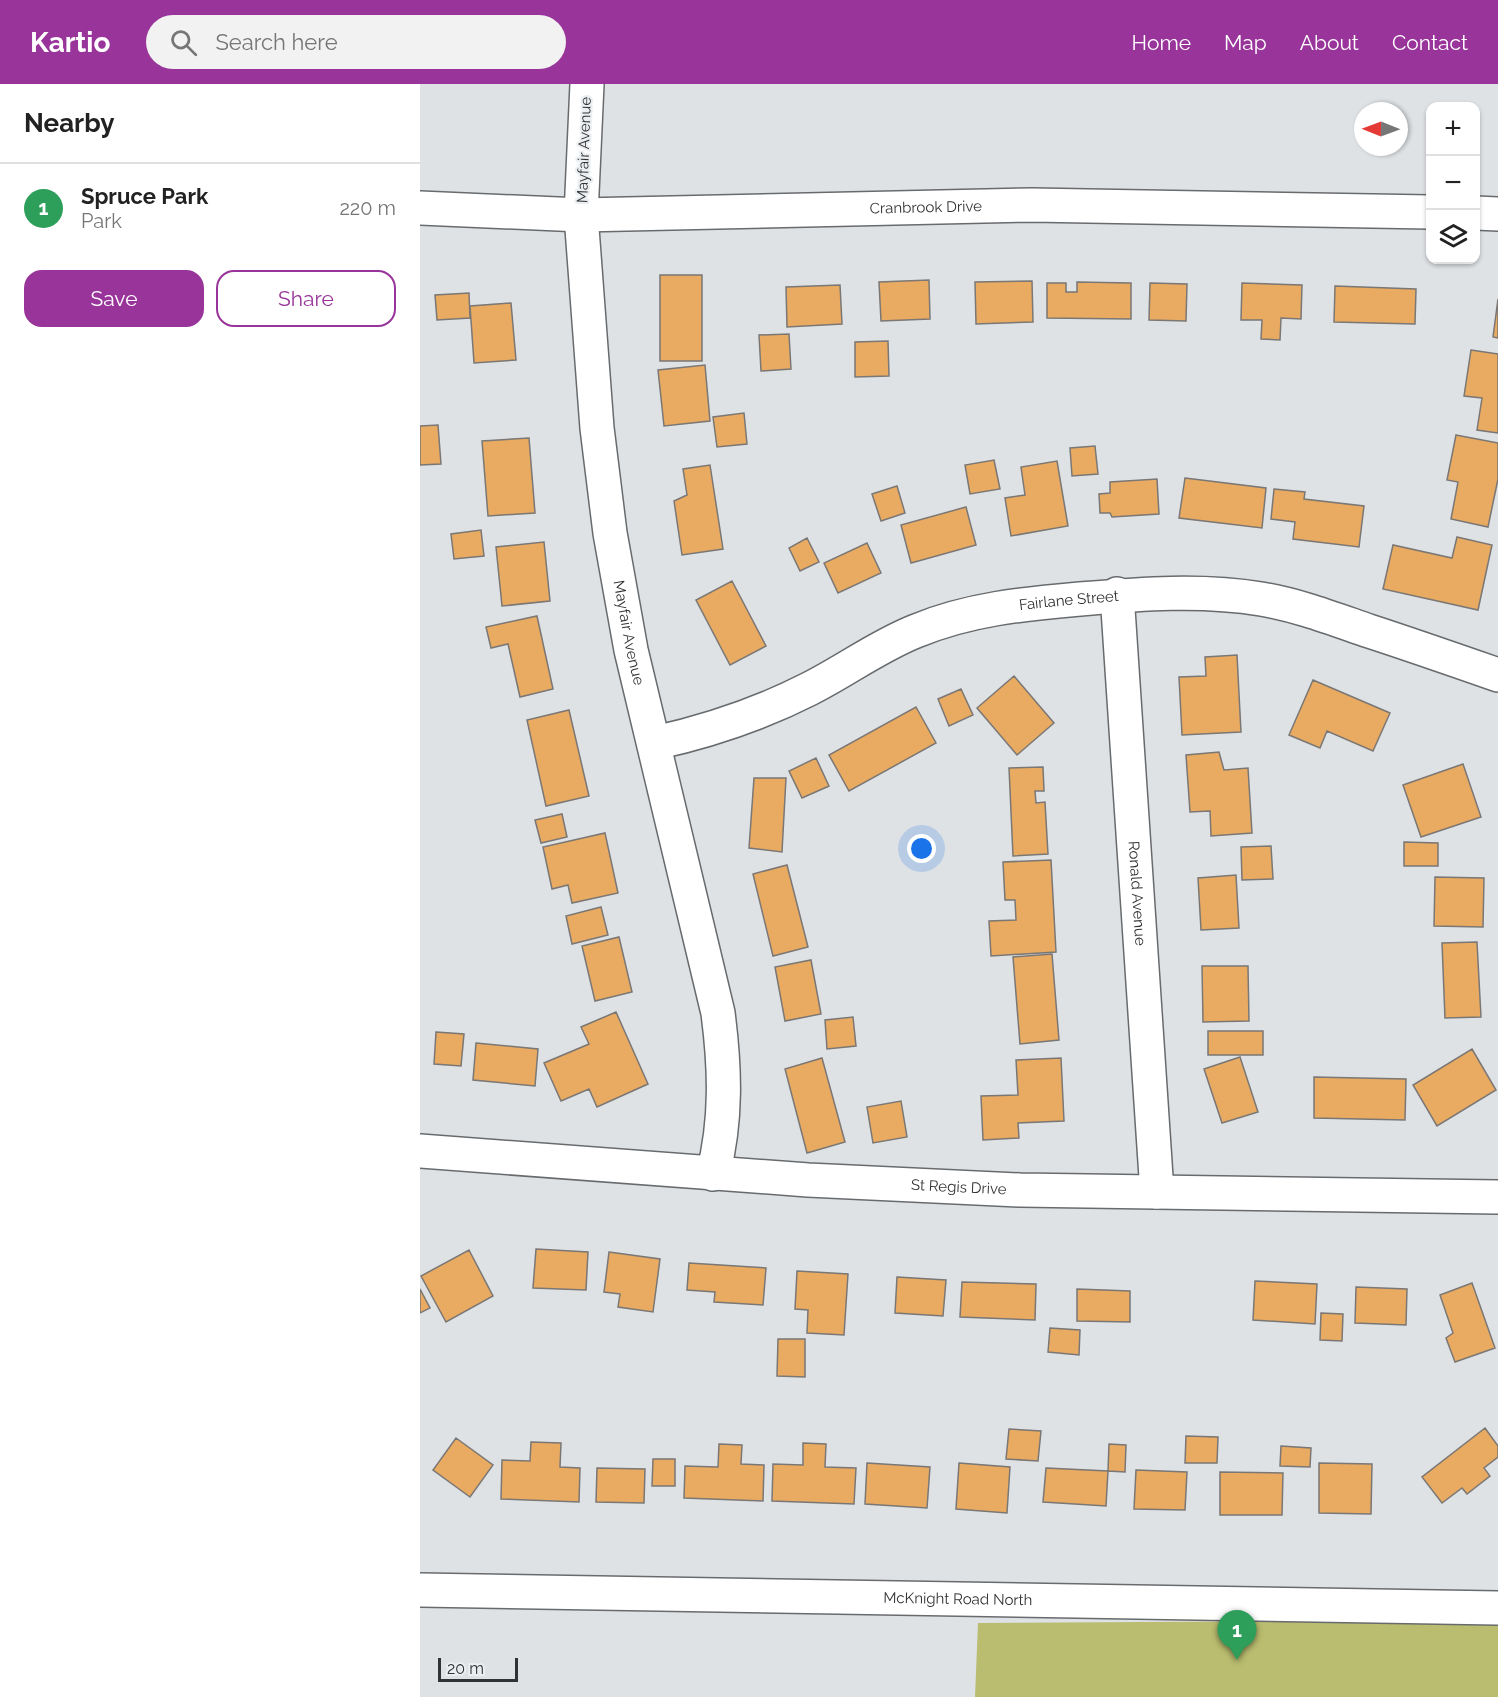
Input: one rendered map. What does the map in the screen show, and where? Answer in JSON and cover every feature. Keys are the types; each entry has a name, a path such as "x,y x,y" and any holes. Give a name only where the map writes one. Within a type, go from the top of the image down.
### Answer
{"street":[{"name":"Mayfair Avenue","path":"587,84 581,215 597,428 610,533 632,650 718,1013 724,1060 723,1113 713,1174"},
{"name":"Cranbrook Drive","path":"420,208 581,215 1032,205 1426,212"},
{"path":"1480,213 1498,214"},
{"name":"Fairlane Street","path":"655,743 689,736 751,716 810,688 860,658 916,631 973,612 1025,602 1117,594 1204,593 1279,603 1325,615 1498,675"},
{"name":"Ronald Avenue","path":"1117,594 1157,1192"},
{"name":"St Regis Drive","path":"420,1150 713,1174 1020,1190 1498,1197"},
{"name":"McKnight Road North","path":"420,1590 1498,1608"}],"green space":[{"path":"1498,1620 1498,1697 975,1697 978,1623"}],"building":[{"path":"660,275 702,275 702,361 660,361"},
{"path":"929,280 930,319 881,321 879,282"},
{"path":"1032,281 1033,322 976,324 975,282"},
{"path":"1077,282 1131,283 1131,319 1047,318 1047,283 1066,283 1066,292 1077,292"},
{"path":"1150,283 1187,284 1186,321 1149,320"},
{"path":"1242,283 1302,285 1301,319 1281,318 1280,340 1261,339 1262,320 1241,320"},
{"path":"840,285 842,324 787,327 786,287"},
{"path":"1335,286 1416,289 1415,324 1334,322"},
{"path":"469,293 470,318 437,320 435,295"},
{"path":"1498,299 1498,338 1493,337"},
{"path":"511,303 516,360 474,363 470,306"},
{"path":"789,334 791,369 761,371 759,335"},
{"path":"888,341 889,376 855,377 855,342"},
{"path":"1471,350 1498,354 1498,433 1477,430 1482,398 1464,396"},
{"path":"705,365 710,421 664,426 658,370"},
{"path":"744,413 747,444 717,447 713,417"},
{"path":"438,425 441,464 420,465 420,426"},
{"path":"1456,435 1498,443 1498,479 1488,527 1451,519 1458,482 1447,480"},
{"path":"529,438 535,513 488,516 482,441"},
{"path":"1095,446 1098,474 1072,476 1070,448"},
{"path":"994,460 1000,489 970,494 965,465"},
{"path":"1057,461 1068,526 1011,536 1005,498 1025,495 1021,467"},
{"path":"710,465 723,549 682,555 674,501 687,495 683,469"},
{"path":"1185,478 1266,488 1262,528 1179,518"},
{"path":"1157,479 1159,514 1112,517 1110,513 1100,513 1099,494 1110,493 1110,482"},
{"path":"897,486 905,513 881,521 872,494"},
{"path":"1274,489 1305,492 1304,499 1364,506 1359,547 1293,539 1295,522 1271,519"},
{"path":"966,507 976,545 911,563 901,525"},
{"path":"481,530 484,556 454,559 451,534"},
{"path":"1457,537 1492,545 1478,610 1383,589 1393,545 1452,558"},
{"path":"807,538 819,562 800,571 789,548"},
{"path":"544,542 550,601 502,606 496,547"},
{"path":"867,543 881,573 838,593 824,563"},
{"path":"732,581 766,646 730,665 696,600"},
{"path":"537,616 553,689 520,697 508,644 491,648 486,627"},
{"path":"1237,655 1241,732 1182,735 1179,677 1206,676 1205,657"},
{"path":"1014,676 1054,723 1017,755 977,708"},
{"path":"1313,680 1390,713 1373,751 1327,731 1320,748 1289,735"},
{"path":"961,689 973,715 949,726 938,699"},
{"path":"916,707 936,743 849,791 829,755"},
{"path":"569,710 589,796 546,806 527,720"},
{"path":"1219,752 1224,770 1248,768 1252,833 1211,836 1210,811 1190,812 1186,755"},
{"path":"816,758 829,786 802,798 789,771"},
{"path":"1463,764 1481,817 1421,837 1403,785"},
{"path":"1043,767 1044,791 1035,791 1036,803 1045,802 1048,854 1013,856 1009,768"},
{"path":"754,778 786,778 782,852 749,848"},
{"path":"562,814 567,837 541,843 535,820"},
{"path":"605,833 618,893 572,903 568,885 552,889 543,847"},
{"path":"1404,842 1438,843 1438,866 1404,866"},
{"path":"1271,846 1273,879 1242,880 1241,847"},
{"path":"1051,860 1056,952 991,956 989,921 1016,920 1015,900 1005,900 1003,862"},
{"path":"787,865 808,947 773,956 753,874"},
{"path":"1236,875 1239,928 1201,930 1198,878"},
{"path":"1435,877 1484,878 1483,927 1434,926"},
{"path":"601,907 608,935 572,944 566,916"},
{"path":"619,937 632,992 595,1001 582,946"},
{"path":"1477,942 1481,1017 1445,1018 1442,943"},
{"path":"1052,954 1059,1040 1020,1044 1013,957"},
{"path":"811,960 821,1014 785,1021 775,967"},
{"path":"1202,966 1248,966 1249,1021 1203,1022"},
{"path":"616,1012 648,1084 597,1107 589,1089 561,1101 544,1063 589,1044 581,1027"},
{"path":"853,1017 856,1046 827,1049 825,1020"},
{"path":"1208,1031 1263,1031 1263,1055 1208,1055"},
{"path":"436,1032 464,1034 461,1066 434,1064"},
{"path":"476,1043 538,1049 535,1086 473,1080"},
{"path":"1472,1049 1496,1090 1437,1126 1413,1085"},
{"path":"1240,1057 1258,1112 1222,1123 1204,1069"},
{"path":"822,1058 845,1142 807,1153 785,1069"},
{"path":"1061,1058 1064,1121 1018,1123 1019,1138 983,1140 981,1096 1018,1095 1016,1060"},
{"path":"1314,1077 1406,1079 1405,1120 1314,1118"},
{"path":"901,1101 907,1137 873,1143 867,1107"},
{"path":"536,1249 588,1252 586,1290 533,1288"},
{"path":"469,1250 493,1296 446,1322 421,1276"},
{"path":"609,1252 660,1259 653,1312 618,1307 620,1294 604,1292"},
{"path":"689,1263 766,1268 763,1305 714,1302 715,1292 687,1290"},
{"path":"797,1271 848,1274 844,1335 807,1333 808,1310 795,1309"},
{"path":"897,1277 946,1280 943,1316 895,1313"},
{"path":"1255,1281 1317,1284 1315,1324 1253,1320"},
{"path":"962,1282 1036,1284 1035,1320 960,1317"},
{"path":"1472,1283 1495,1348 1455,1362 1446,1338 1453,1333 1440,1295"},
{"path":"1356,1287 1407,1289 1406,1325 1355,1323"},
{"path":"420,1289 430,1308 420,1313"},
{"path":"1077,1289 1130,1291 1130,1322 1077,1321"},
{"path":"1321,1313 1343,1314 1342,1341 1320,1340"},
{"path":"1050,1328 1080,1330 1079,1355 1048,1352"},
{"path":"778,1339 805,1339 805,1377 777,1376"},
{"path":"1485,1428 1498,1446 1498,1457 1484,1468 1490,1476 1467,1494 1462,1488 1442,1503 1422,1477"},
{"path":"1009,1429 1041,1431 1038,1461 1006,1459"},
{"path":"1186,1436 1218,1437 1217,1463 1185,1463"},
{"path":"456,1438 493,1465 470,1497 433,1470"},
{"path":"531,1442 561,1443 560,1467 580,1468 579,1502 501,1499 502,1460 530,1461"},
{"path":"803,1443 826,1444 825,1467 856,1468 854,1504 772,1501 773,1464 803,1465"},
{"path":"719,1444 742,1445 741,1464 764,1465 763,1501 684,1498 685,1466 718,1467"},
{"path":"1109,1444 1126,1445 1125,1472 1108,1471"},
{"path":"1281,1446 1311,1448 1310,1467 1280,1466"},
{"path":"653,1459 675,1459 675,1486 652,1486"},
{"path":"867,1463 930,1467 927,1508 865,1504"},
{"path":"959,1463 1010,1467 1007,1513 956,1509"},
{"path":"1319,1463 1372,1464 1371,1514 1319,1513"},
{"path":"597,1468 645,1469 644,1503 596,1502"},
{"path":"1046,1468 1108,1471 1106,1506 1043,1502"},
{"path":"1136,1470 1187,1472 1185,1510 1134,1509"},
{"path":"1220,1472 1283,1473 1282,1515 1220,1515"}],"place":[{"name":"Spruce Park","path":"1237,1660"}]}
